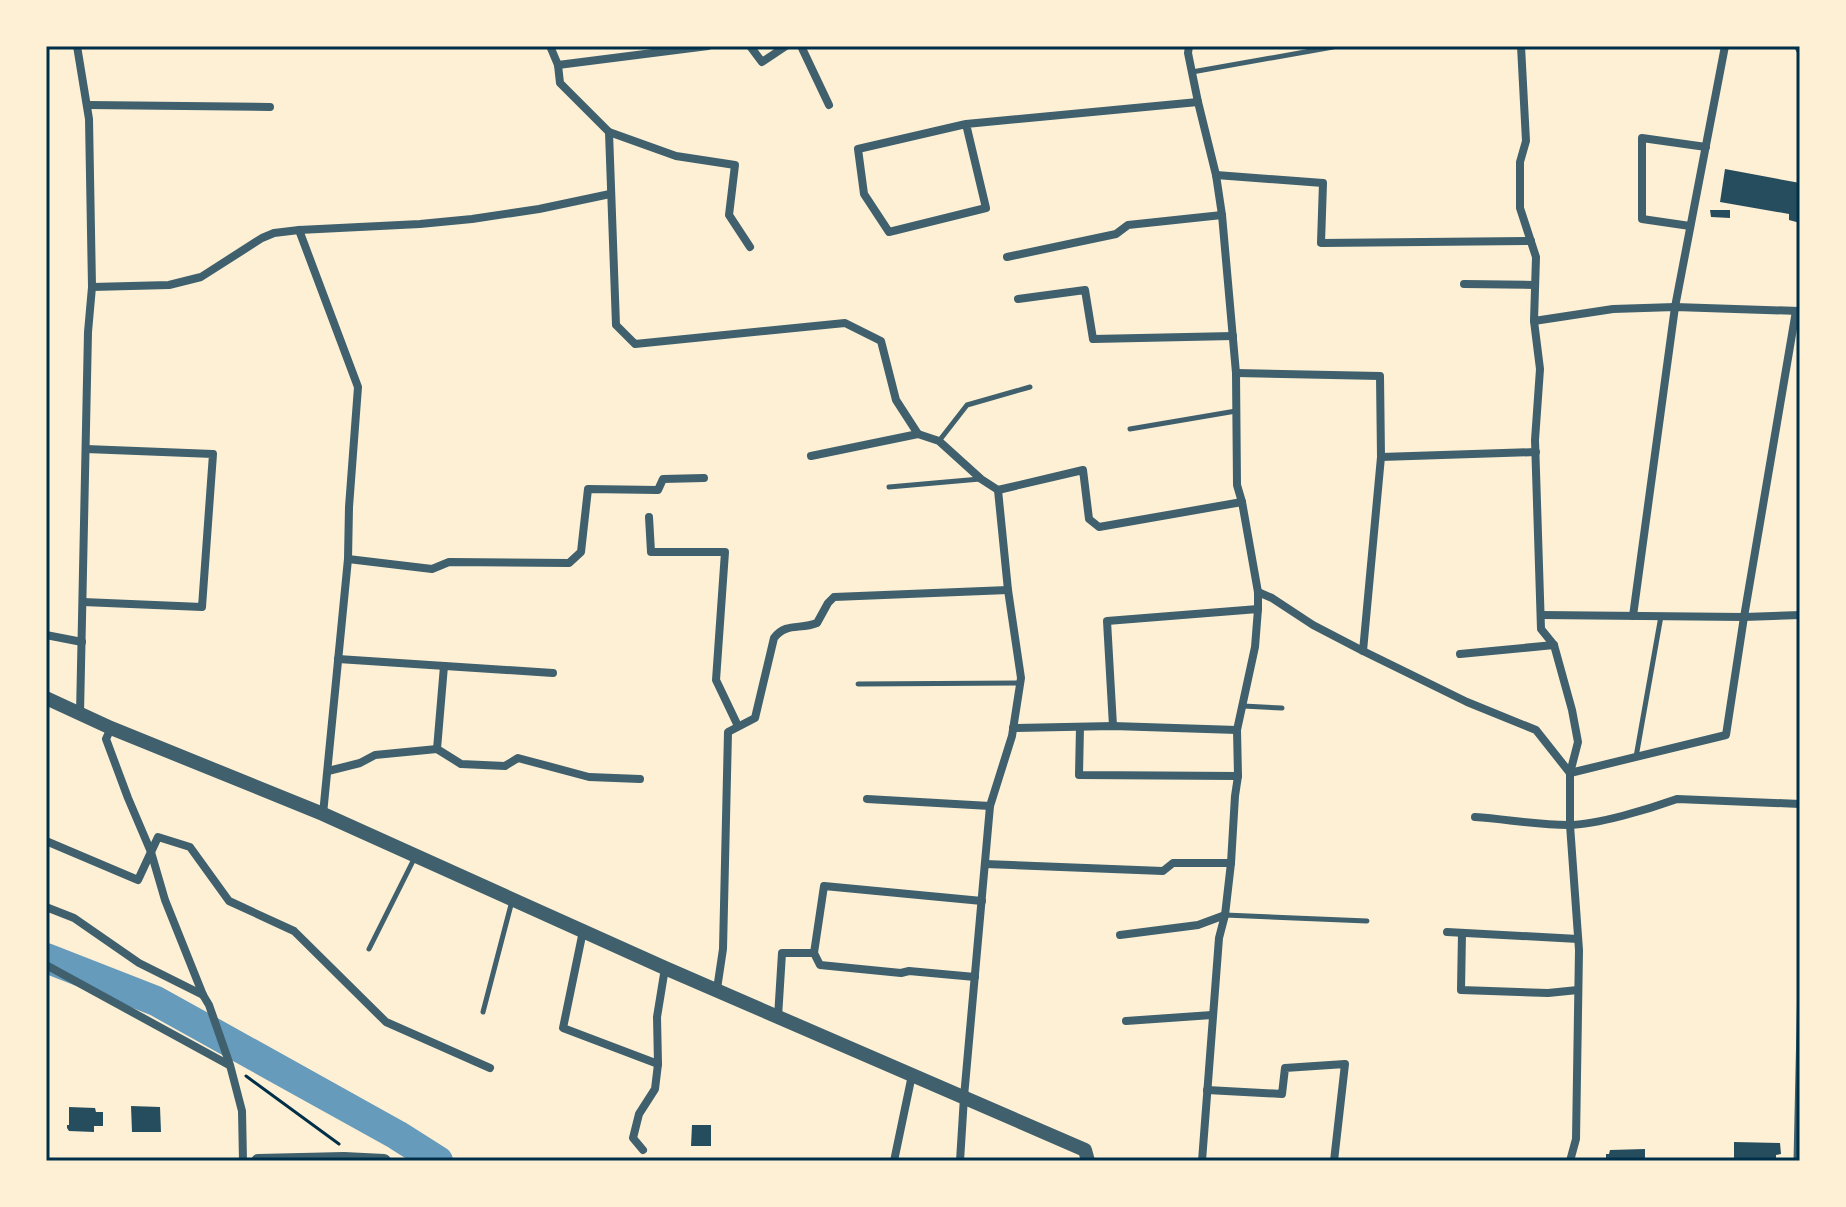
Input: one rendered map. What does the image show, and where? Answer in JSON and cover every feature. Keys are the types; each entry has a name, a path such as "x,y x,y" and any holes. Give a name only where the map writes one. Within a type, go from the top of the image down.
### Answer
{"street":[{"path":"77,46 87,105 90,149 92,287 88,332 80,714"},
{"path":"550,46 558,65 560,83 609,132 676,156 735,165 729,215 750,247"},
{"path":"558,65 708,46"},
{"path":"750,46 762,62 786,46"},
{"path":"801,46 829,105"},
{"path":"1189,46 1222,215 1236,373 1237,485 1258,592 1255,647 1237,730 1238,776 1231,863 1219,938 1202,1161"},
{"path":"1521,46 1526,141 1520,162 1520,208 1536,257 1534,321 1540,369 1535,440 1541,629 1554,645 1578,742 1570,773 1570,825 1578,939 1576,1139 1570,1161"},
{"path":"1633,616 1675,307 1725,46"},
{"path":"966,124 986,208 889,232 864,194 858,149 966,124 1198,102"},
{"path":"87,105 270,107"},
{"path":"609,132 616,325 635,344 845,323 881,341 896,400 918,434"},
{"path":"1690,226 1642,219 1642,138 1706,147"},
{"path":"1216,175 1323,183 1321,243 1531,241"},
{"path":"92,287 169,285 201,277 274,233 472,219 610,194"},
{"path":"1007,257 1116,234 1128,225 1222,215"},
{"path":"299,230 358,387 348,559 323,814"},
{"path":"1464,284 1535,285"},
{"path":"1018,299 1085,290 1093,339 1233,336"},
{"path":"1534,321 1613,309 1675,307 1798,311 1726,735 1570,773"},
{"path":"1236,373 1380,376 1381,457 1363,651"},
{"path":"811,456 918,434 939,441 998,490 1083,470 1089,519 1099,527 1242,502"},
{"path":"83,602 202,607 213,454 86,449"},
{"path":"1381,457 1536,452"},
{"path":"348,559 432,569 449,562 569,563 581,552 588,489 658,490 663,479 704,478"},
{"path":"960,1161 990,806 1013,728 1021,678 998,490"},
{"path":"649,517 651,552 725,552 716,680 738,726"},
{"path":"717,989 723,949 728,732 755,718 774,638 780,629 817,623 834,597 1008,590"},
{"path":"1258,592 1363,651 1467,702 1536,730 1570,773"},
{"path":"1113,726 1107,621 1258,609"},
{"path":"1541,615 1800,615"},
{"path":"46,635 82,642"},
{"path":"1460,654 1554,645"},
{"path":"338,659 553,673"},
{"path":"437,749 444,666"},
{"path":"46,698 111,728 323,814 665,968 1085,1150 1088,1161"},
{"path":"1013,728 1113,726 1237,730"},
{"path":"1080,727 1079,775 1238,776"},
{"path":"111,728 106,739 230,1065 242,1111 243,1161"},
{"path":"328,771 360,763 375,755 437,749 461,764 505,766 518,758 589,777 640,779"},
{"path":"867,799 990,806"},
{"path":"1475,817 1570,825 1659,806 1677,799 1800,804"},
{"path":"46,841 138,880 158,837 190,847 229,901 294,931 386,1022 490,1068"},
{"path":"985,864 1163,871 1173,863 1231,863"},
{"path":"975,977 820,965 814,953 824,886 982,901"},
{"path":"46,907 74,918 139,963 203,995"},
{"path":"1120,935 1198,925 1225,915"},
{"path":"583,931 563,1028 658,1064"},
{"path":"1447,932 1578,939"},
{"path":"1462,933 1461,990 1548,993 1578,990"},
{"path":"778,1017 782,953 814,953"},
{"path":"46,965 230,1065"},
{"path":"643,1150 633,1138 639,1114 655,1089 657,1017 665,968"},
{"path":"1126,1021 1212,1015"},
{"path":"1207,1090 1282,1094 1285,1068 1345,1064 1334,1161"},
{"path":"894,1161 912,1075"},
{"path":"258,1161 384,1161"}],"lane":[{"path":"1192,72 1333,47"},
{"path":"939,441 967,405 1030,387"},
{"path":"1130,429 1236,411"},
{"path":"889,487 981,479"},
{"path":"1636,757 1661,616"},
{"path":"858,684 1020,683"},
{"path":"1242,705 1282,708"},
{"path":"1800,828 1800,844"},
{"path":"369,949 415,856"},
{"path":"483,1012 512,899"},
{"path":"1225,915 1367,921"},
{"path":"1796,1161 1800,980"}],"path":[{"path":"230,1065 339,1142 344,1159"}],"building":[{"path":"1725,169 1800,183 1800,223 1789,220 1789,214 1720,202"},
{"path":"1710,210 1730,210 1730,218 1711,217"},
{"path":"131,1106 160,1107 161,1132 132,1132"},
{"path":"69,1107 95,1108 96,1112 103,1112 103,1126 94,1126 94,1132 69,1131"},
{"path":"692,1125 711,1125 711,1146 691,1146"},
{"path":"1734,1142 1780,1143 1781,1154 1776,1155 1776,1161 1734,1161"},
{"path":"1645,1149 1645,1161 1606,1161 1610,1150"}],"waterway":[{"path":"46,958 156,1001 438,1161"}]}
